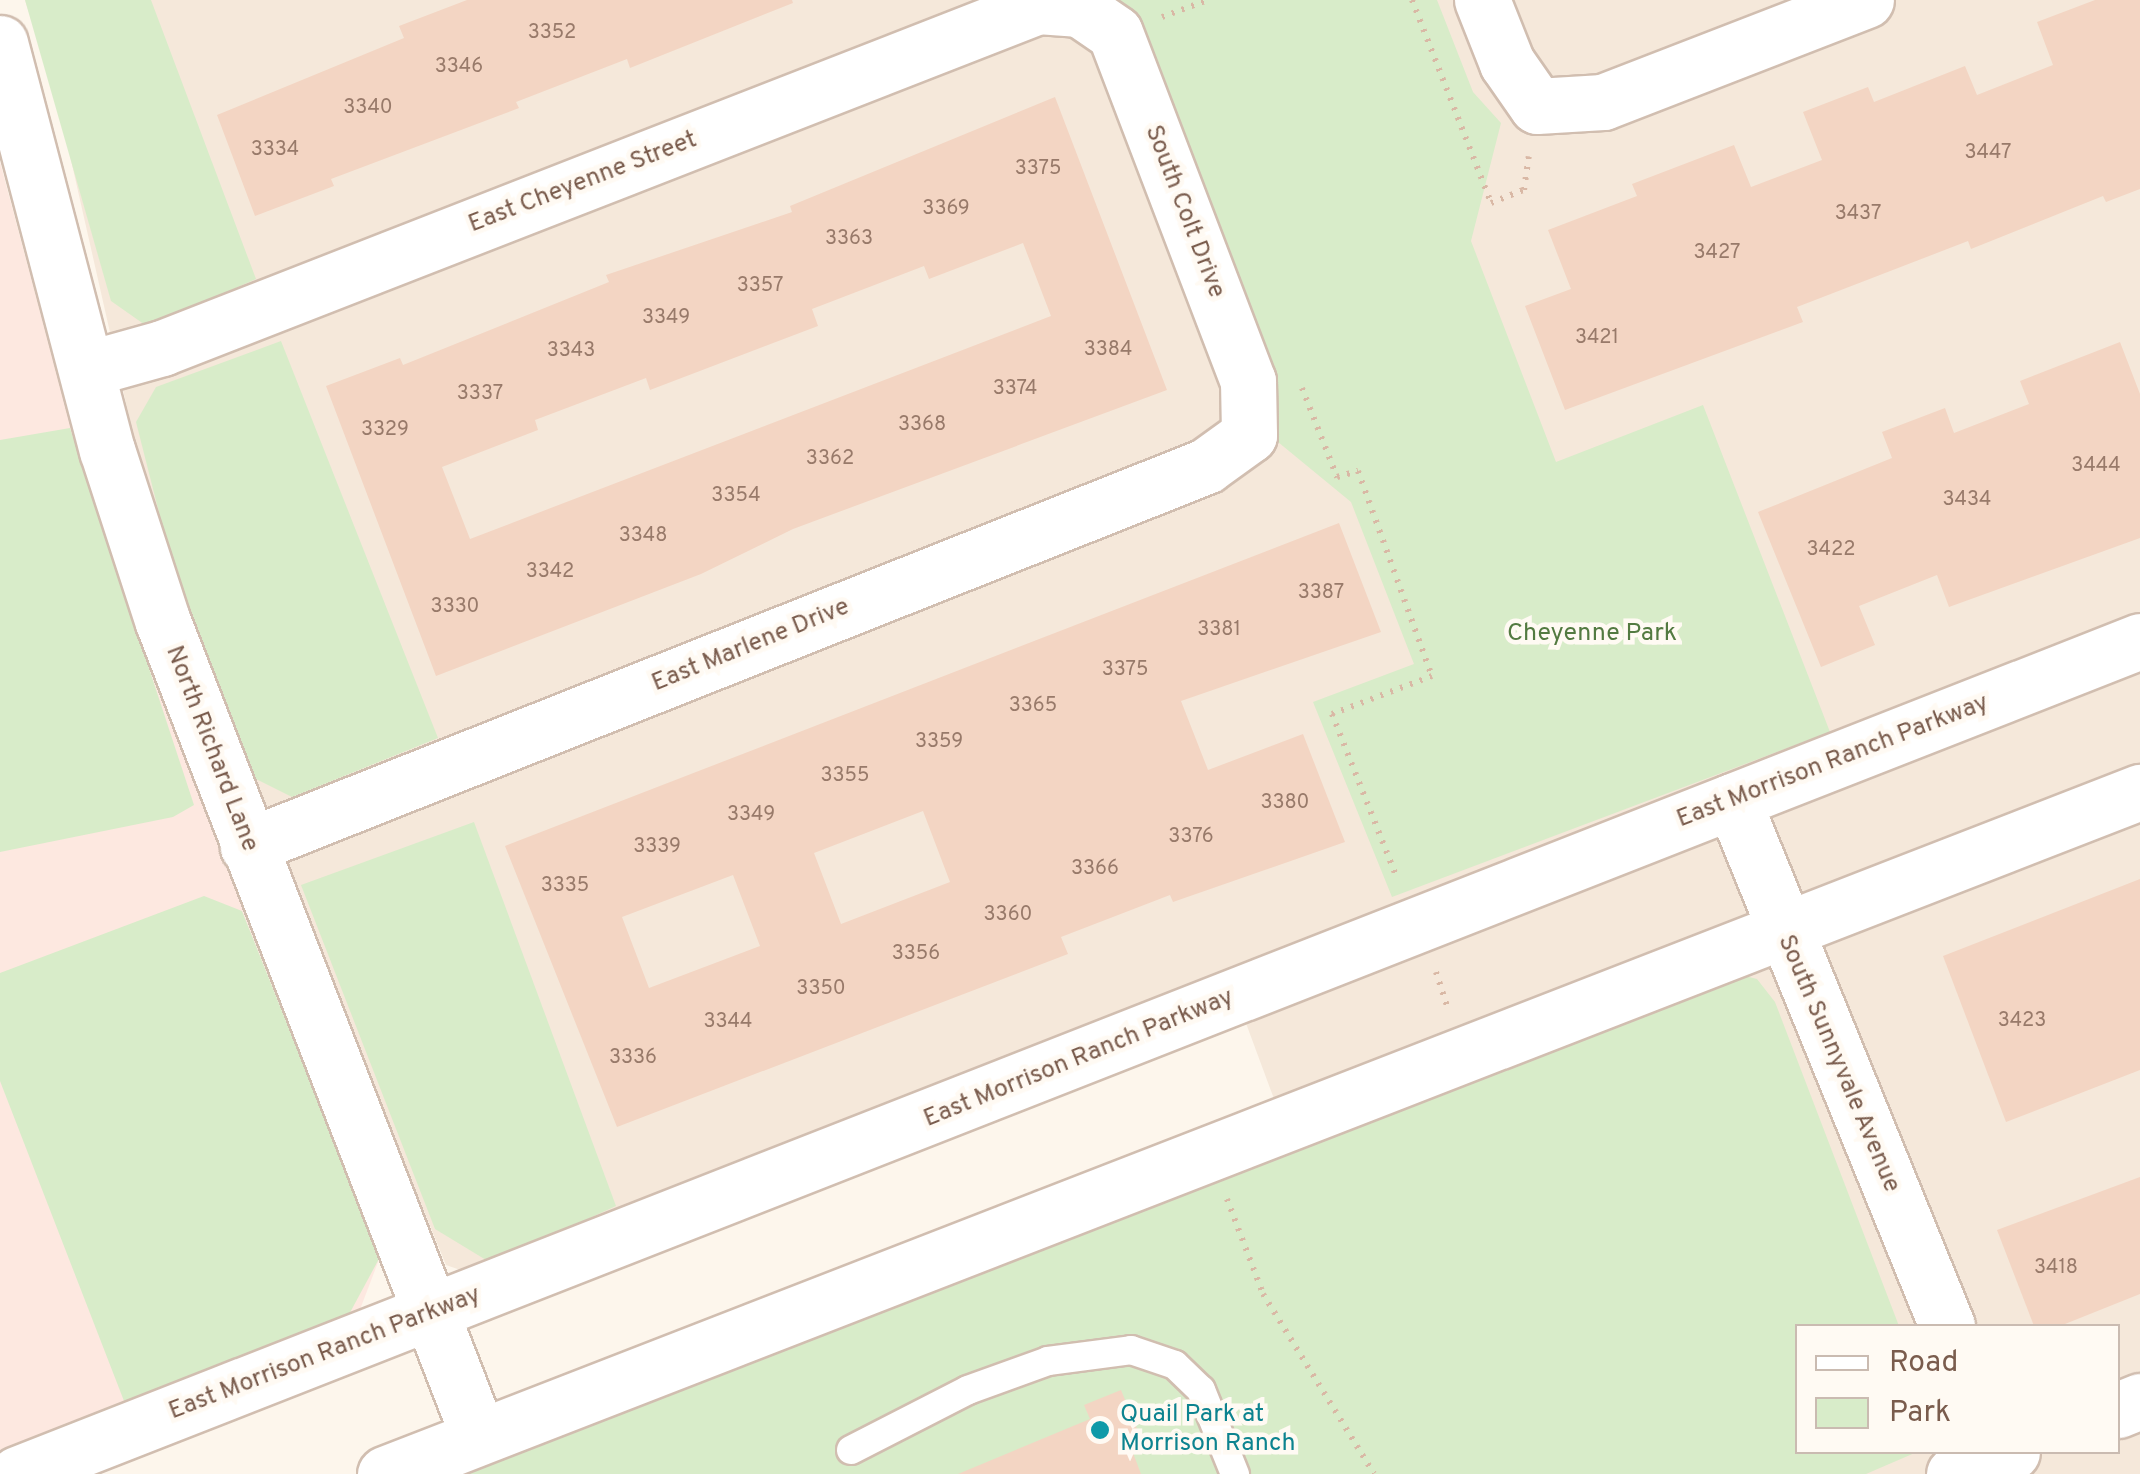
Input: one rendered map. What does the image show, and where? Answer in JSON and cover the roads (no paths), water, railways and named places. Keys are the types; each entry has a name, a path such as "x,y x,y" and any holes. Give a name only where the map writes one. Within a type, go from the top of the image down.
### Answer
{"street":[{"path":"1482,0 1507,63 1537,106 1603,102 1866,0"},
{"name":"East Cheyenne Street","path":"87,370 162,348 1038,6 1080,9"},
{"name":"South Colt Drive","path":"1080,9 1116,33 1248,381 1249,435"},
{"name":"North Richard Lane","path":"0,43 87,370 163,622 479,1437"},
{"name":"East Marlene Drive","path":"248,846 1188,474 1249,435"},
{"name":"East Morrison Ranch Parkway","path":"17,1474 2140,641"},
{"path":"385,1474 1780,928 2140,792"},
{"name":"South Sunnyvale Avenue","path":"1732,801 1780,928 1945,1324"}],"lane":[{"path":"851,1450 968,1390 1048,1362 1130,1350 1166,1360 1202,1390 1235,1474"}],"place":[{"name":"Quail Park at Morrison Ranch","path":"1100,1430"}],"park label":[{"name":"Cheyenne Park","path":"1592,634"}]}
